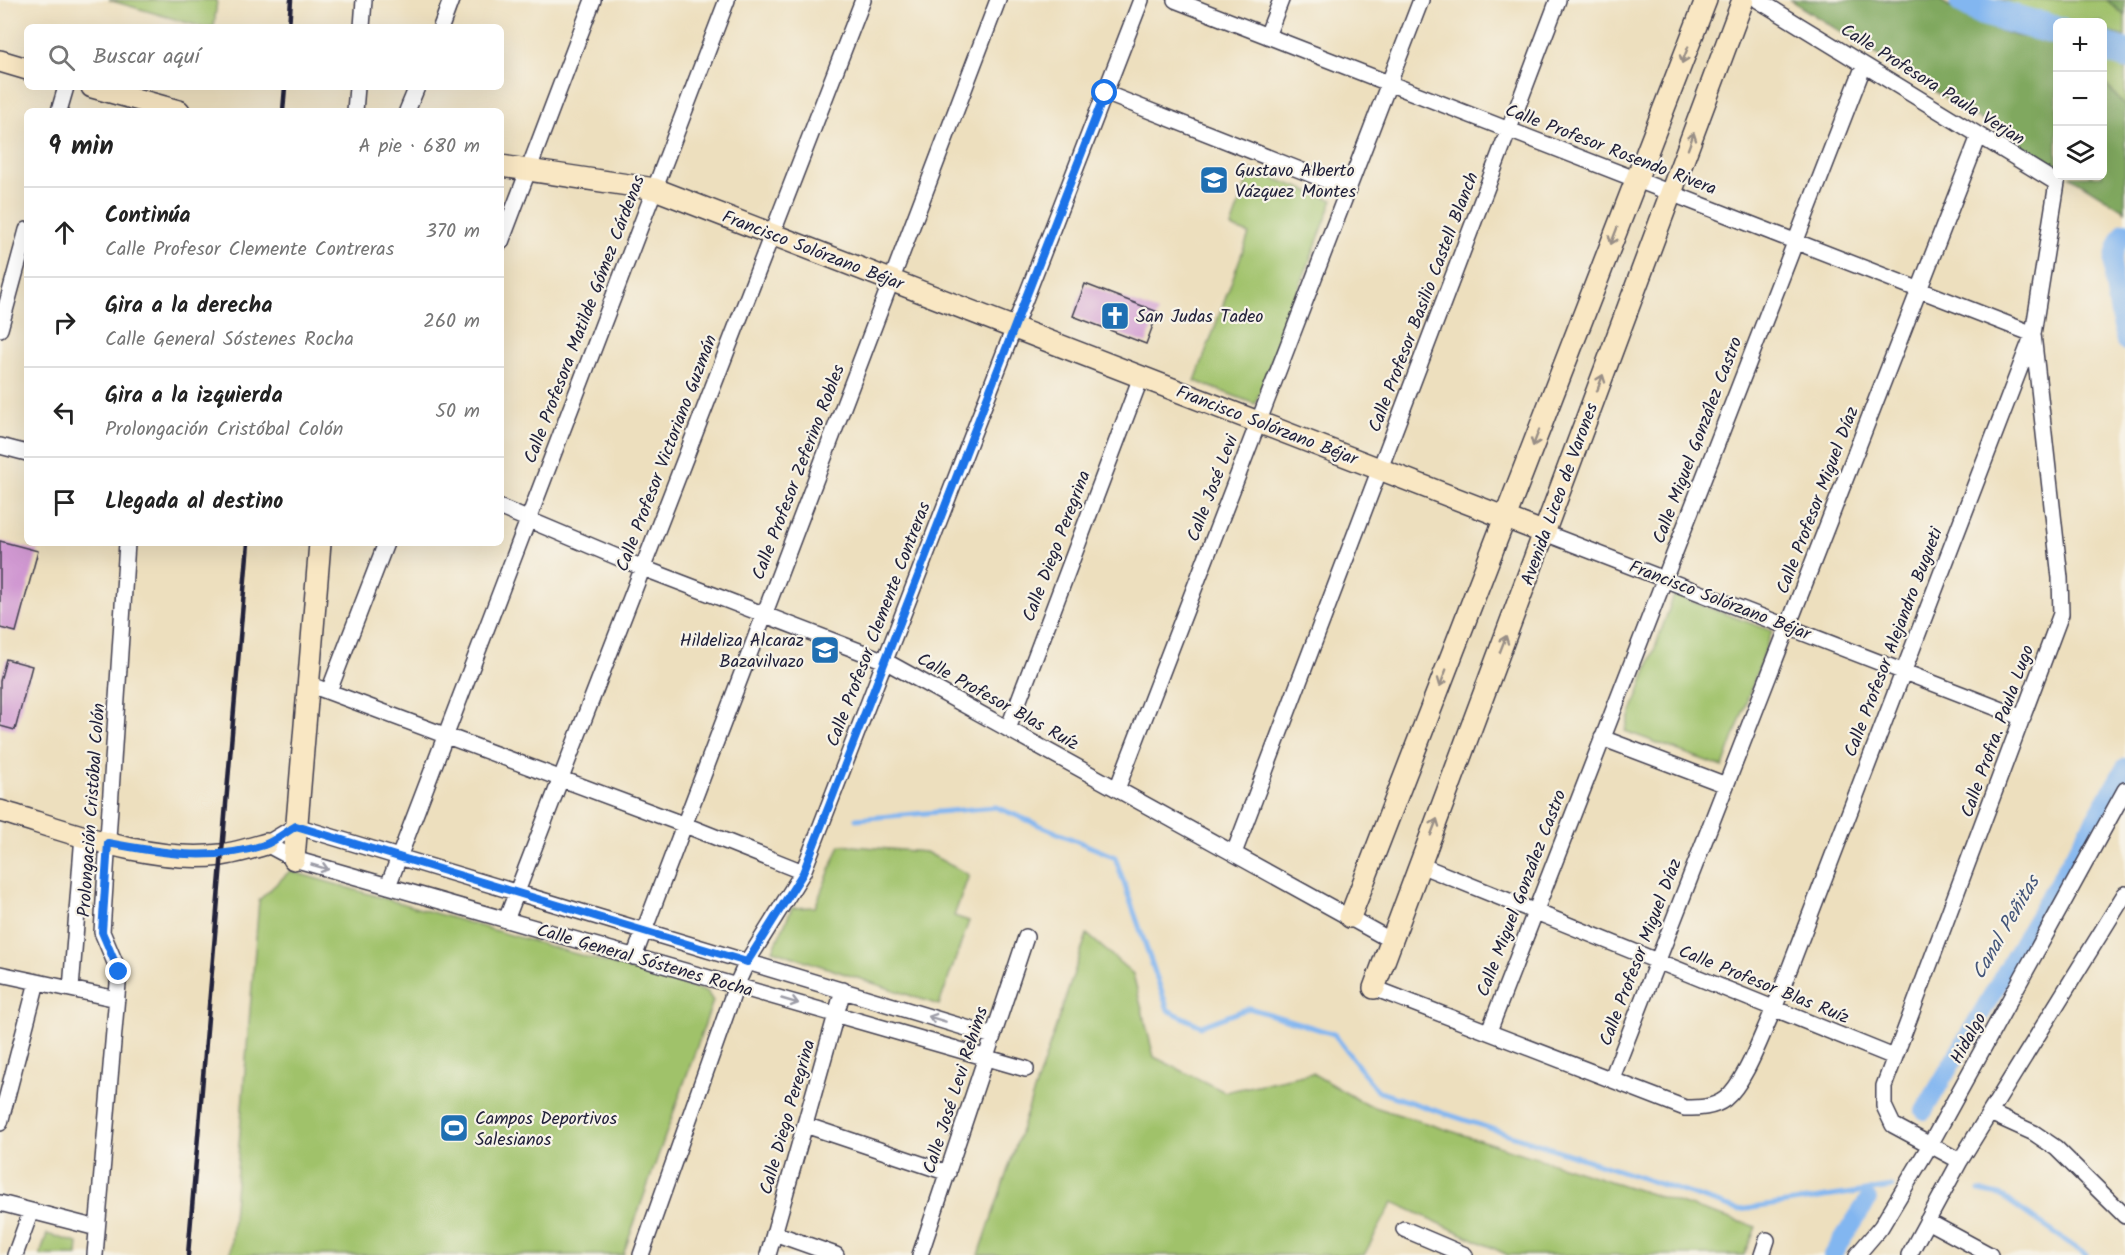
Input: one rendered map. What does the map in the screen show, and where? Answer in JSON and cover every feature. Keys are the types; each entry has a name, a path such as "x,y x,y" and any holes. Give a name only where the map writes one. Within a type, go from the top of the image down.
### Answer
{"street":[{"path":"362,24 364,0"},
{"path":"442,24 451,0"},
{"path":"504,234 594,0"},
{"name":"Calle Profesora Matilde Gómez Cárdenas","path":"388,886 727,0"},
{"name":"Calle Profesor Victoriano Guzmán","path":"506,920 863,0"},
{"name":"Calle Profesor Zeferino Robles","path":"634,957 998,0"},
{"name":"Calle Profesor Clemente Contreras","path":"641,1255 736,986 747,962 803,873 1141,0"},
{"name":"Calle Profesor Rosendo Rivera","path":"1175,0 2033,334"},
{"path":"1267,36 1281,0"},
{"name":"Calle José Levi","path":"1117,789 1421,0"},
{"name":"Calle Profesor Basilio Castell Blanch","path":"1234,853 1558,0"},
{"path":"1350,917 1706,0"},
{"name":"Avenida Liceo de Varones","path":"1374,988 1743,0"},
{"name":"Calle Profesora Paula Verjan","path":"1758,0 2057,183"},
{"path":"0,62 24,68"},
{"name":"Calle Miguel González Castro","path":"1489,1031 1864,64"},
{"path":"60,108 65,90"},
{"path":"102,90 162,108"},
{"path":"355,108 357,90"},
{"path":"408,108 416,90"},
{"path":"1105,93 1348,189"},
{"name":"Calle Profesor Miguel Díaz","path":"1612,1078 1979,136"},
{"name":"Francisco Solórzano Béjar","path":"504,166 655,189 2024,718"},
{"name":"Calle Profesor Alejandro Bugueti","path":"1612,1078 1685,1108 1705,1108 1724,1100 1735,1088 1774,1009 2033,334 2057,183"},
{"path":"0,329 24,241"},
{"name":"Calle Profra. Paula Lugo","path":"1930,1145 1893,1125 1884,1106 1884,1086 2024,718 2061,614 2062,600 2033,334"},
{"name":"Calle Diego Peregrina","path":"1008,729 1141,376"},
{"path":"0,446 24,452"},
{"name":"Calle Profesor Blas Ruíz","path":"504,509 643,568 885,661 1392,941"},
{"name":"Prolongación Cristóbal Colón","path":"95,1255 119,972 102,932 127,546"},
{"path":"294,860 320,546"},
{"path":"329,691 385,546"},
{"path":"308,684 685,825 803,873"},
{"path":"1602,738 1726,785"},
{"name":"Hidalgo","path":"1857,1255 1881,1227 1930,1145 2125,790"},
{"path":"0,811 108,843 179,856 221,855 266,844 296,826"},
{"name":"Calle General Sóstenes Rocha","path":"296,826 993,1036"},
{"path":"71,989 83,835"},
{"name":"Calle General Sóstenes Rocha","path":"266,844 294,860 1026,1069"},
{"name":"Calle Profesor Blas Ruíz","path":"1420,865 1894,1057"},
{"path":"1909,1255 1960,1161 2125,894"},
{"name":"Calle José Levi Rehims","path":"920,1255 1026,938"},
{"path":"0,974 117,999"},
{"path":"0,1123 6,1079 37,982"},
{"path":"1374,988 1612,1078"},
{"name":"Calle Diego Peregrina","path":"768,1255 843,990"},
{"path":"1990,1113 2034,1133 2056,1148 2125,1216"},
{"path":"805,1125 948,1173"},
{"path":"1930,1145 1960,1161"},
{"path":"0,1203 97,1228"},
{"path":"15,1255 31,1211"},
{"path":"1927,1221 1990,1255"},
{"path":"1404,1228 1465,1255"},
{"path":"774,1233 836,1255"},
{"path":"1762,1255 1767,1240"}],"green space":[{"path":"109,0 217,0 214,24 192,24"},
{"path":"1790,0 1939,0 1974,20 2003,32 2053,40 2053,165"},
{"path":"1983,0 2107,0 2125,16 2125,37 2107,32 2107,18 2053,18"},
{"path":"2107,0 2125,0 2125,16"},
{"path":"2107,62 2125,67 2125,107 2107,85"},
{"path":"2107,85 2125,107 2125,211 2075,180 2107,180"},
{"path":"1251,170 1333,200 1255,404 1195,381 1249,234 1231,227"},
{"path":"1674,595 1772,631 1723,767 1625,731"},
{"path":"840,845 926,852 969,875 954,916 969,921 939,1005 773,950 792,908 815,907"},
{"name":"Campos Deportivos Salesianos","path":"290,871 707,992 713,1001 623,1255 230,1255 259,900"},
{"path":"1087,934 1133,974 1154,1057 1225,1092 1312,1073 1365,1104 1756,1227 1744,1255 1508,1255 1393,1202 1364,1255 979,1255"},
{"path":"47,1234 78,1243 77,1255 40,1255"}],"building":[{"name":"San Judas Tadeo","path":"1085,284 1158,312 1146,344 1073,316"},
{"path":"0,541 38,551 16,632 0,628"},
{"path":"6,659 32,666 15,730 0,726 0,681"}],"waterway":[{"path":"1964,0 1983,11 2053,30"},
{"path":"2107,48 2125,54"},
{"name":"Canal Peñitas","path":"2125,231 2114,256 2113,271 2116,300 2125,342"},
{"name":"Canal Peñitas","path":"1924,1111 2125,767"},
{"path":"856,819 996,807 1115,857 1168,1010 1201,1026 1249,1008 1334,1034 1377,1091 1739,1210 1892,1187"},
{"path":"1979,1191 2000,1195 2086,1255"},
{"name":"Canal Peñitas","path":"1832,1255 1868,1200"}],"railway":[{"path":"289,24 291,0"},
{"path":"283,108 285,90"},
{"path":"188,1255 248,546"}],"place":[{"name":"Gustavo Alberto Vázquez Montes","path":"1214,180"},
{"name":"San Judas Tadeo","path":"1115,316"},
{"name":"Hildeliza Alcaraz Bazavilvazo","path":"825,650"},
{"name":"Campos Deportivos Salesianos","path":"454,1128"}],"route":[{"path":"119,972 102,932 108,843 179,856 221,855 266,844 296,826 747,962 803,873 1105,93"}]}
